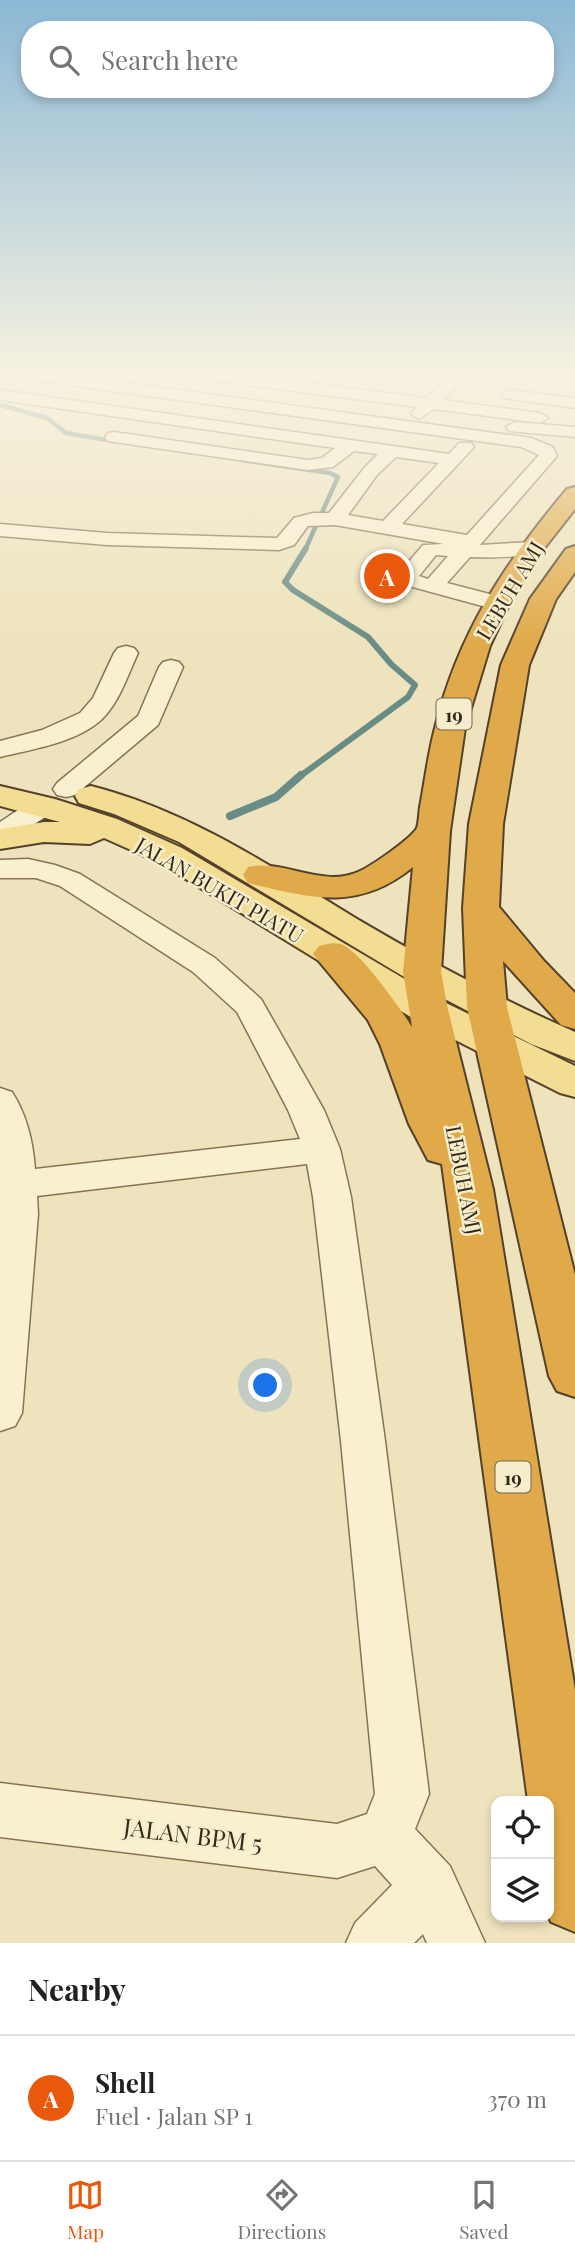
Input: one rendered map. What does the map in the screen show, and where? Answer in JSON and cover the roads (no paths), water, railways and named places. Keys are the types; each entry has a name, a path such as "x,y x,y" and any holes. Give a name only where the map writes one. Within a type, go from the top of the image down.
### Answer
{"highway":[{"name":"LEBUH AMJ","path":"575,494 531,548 497,603 476,646 450,728 433,831 425,991 470,1189 575,1898"},
{"name":"LEBUH AMJ","path":"575,554 543,599 515,665 486,824 481,908 492,1027 575,1376"},
{"path":"261,875 305,887 351,887 371,882 393,868 433,831"},
{"path":"481,908 530,969 575,1016"},
{"path":"332,954 383,1012 400,1042 436,1135 470,1189"}],"main road":[{"name":"JALAN BUKIT PIATU","path":"0,777 55,798 105,826 170,855 332,954 425,991"},
{"name":"JALAN BUKIT PIATU","path":"0,796 55,798 149,816 192,835 261,875 425,991"},
{"path":"0,806 3,818 0,824"},
{"path":"0,837 75,832 170,855"},
{"path":"425,991 492,1027 575,1083"},
{"path":"492,1027 575,1048"}],"street":[{"path":"299,464 321,464"},
{"path":"325,519 379,464"},
{"path":"388,528 450,464"},
{"path":"433,586 541,464"},
{"path":"0,530 107,539 279,544 287,541 297,525 325,519 388,528 496,552 531,548"},
{"path":"467,546 430,549 405,579 497,603"},
{"path":"0,749 61,730 93,715 103,703 126,653"},
{"path":"0,837 55,798 149,720 171,667"},
{"path":"0,869 27,867 49,871 70,880 204,965 250,1006 306,1110 322,1149 332,1197 363,1441 402,1794 385,1836 430,1886 456,1943"},
{"path":"0,1100 15,1143 19,1214 0,1413"},
{"path":"17,1185 322,1149"},
{"name":"JALAN BPM 5","path":"0,1811 337,1851 385,1836"},
{"path":"375,1943 430,1886"}],"waterway":[{"path":"267,464 330,473 338,477 306,549"},
{"path":"299,777 408,697 415,685 391,664 368,637 293,590 285,582 306,549"},
{"path":"230,816 276,797 301,775"}],"place":[{"name":"Shell","path":"387,576"}]}
